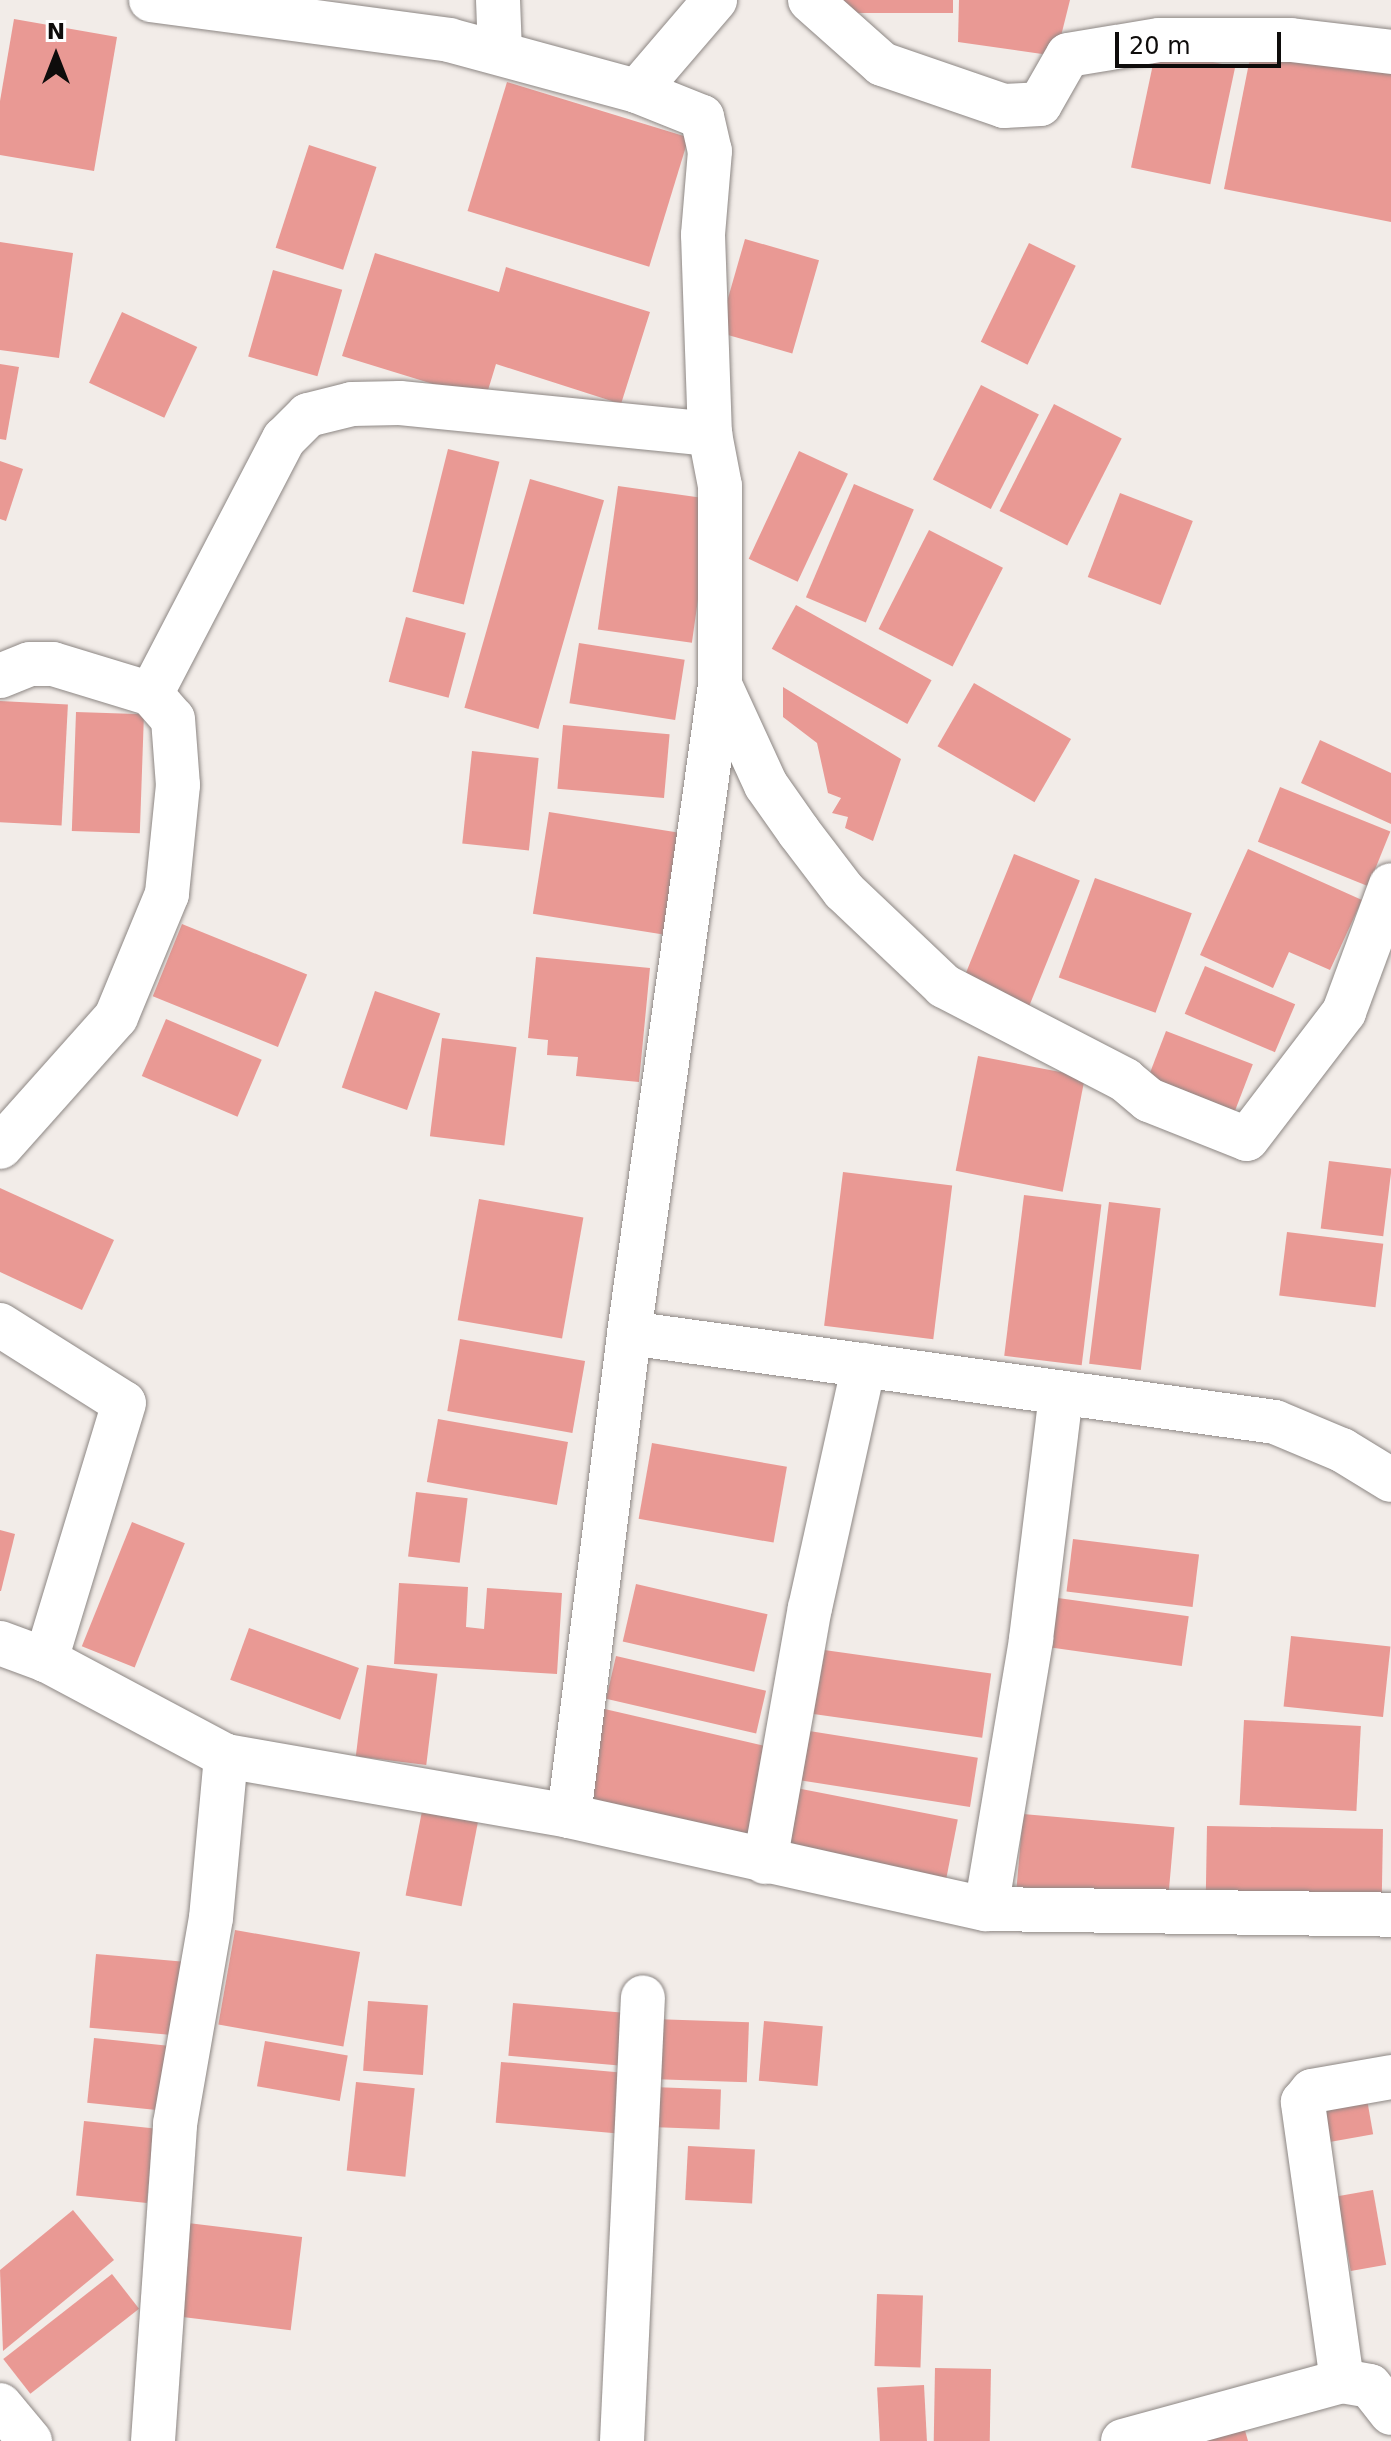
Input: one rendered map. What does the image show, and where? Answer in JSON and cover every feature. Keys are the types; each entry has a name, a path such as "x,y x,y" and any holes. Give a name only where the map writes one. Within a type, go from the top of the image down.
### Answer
{"street":[{"path":"151,0 449,40 689,107 707,132 703,235 710,434 720,486 720,685 629,1333 569,1816"},
{"path":"498,0 500,53"},
{"path":"637,91 715,0"},
{"path":"810,0 882,64 1004,106 1040,104 1068,55 1159,40 1291,40 1391,52"},
{"path":"151,694 284,439 308,415 352,404 400,403 710,434"},
{"path":"0,676 30,664 53,664 151,694 173,719 178,785 167,894 116,1017 0,1147"},
{"path":"720,685 766,785 799,832 844,891 944,986 1125,1080 1149,1100 1247,1139 1344,1012 1391,885"},
{"path":"0,1325 124,1403 46,1660"},
{"path":"629,1333 1275,1422 1342,1450 1391,1480"},
{"path":"765,1862 810,1608 864,1365"},
{"path":"986,1909 1031,1639 1061,1394"},
{"path":"0,1643 46,1660 226,1756 569,1816 986,1909 1391,1915"},
{"path":"153,2441 175,2124 211,1918 226,1756"},
{"path":"622,2441 643,1997"},
{"path":"1342,2381 1303,2102 1312,2091 1391,2077"},
{"path":"1123,2441 1342,2381 1370,2386 1391,2413"},
{"path":"0,2405 30,2441"}],"building":[{"path":"834,0 953,0 953,13 834,13"},
{"path":"959,0 1070,0 1056,56 958,42"},
{"path":"14,19 117,37 94,171 0,155 0,101"},
{"path":"1253,43 1391,70 1391,222 1224,189"},
{"path":"1156,50 1235,67 1210,184 1131,167"},
{"path":"507,82 689,138 649,267 468,211"},
{"path":"309,145 377,167 343,270 276,248"},
{"path":"745,239 819,260 792,353 718,332"},
{"path":"0,242 73,253 59,358 0,350"},
{"path":"1029,243 1076,266 1028,365 981,342"},
{"path":"375,253 499,292 506,267 650,312 621,404 496,364 485,400 342,356"},
{"path":"273,270 342,290 317,376 248,357"},
{"path":"122,312 197,347 164,418 89,383"},
{"path":"0,364 19,367 6,440 0,439"},
{"path":"981,385 1039,415 991,509 933,479"},
{"path":"1054,404 1122,439 1067,545 1000,511"},
{"path":"448,449 499,462 464,604 412,592"},
{"path":"799,451 848,474 798,582 749,559"},
{"path":"0,461 23,469 6,521 0,519"},
{"path":"530,479 604,500 538,729 464,708"},
{"path":"854,484 914,509 866,623 806,597"},
{"path":"618,486 712,499 692,643 598,630"},
{"path":"1120,493 1193,521 1161,605 1088,577"},
{"path":"929,530 1003,568 953,667 879,629"},
{"path":"796,605 932,680 907,724 772,649"},
{"path":"406,617 466,633 449,698 389,682"},
{"path":"579,643 685,660 675,720 569,703"},
{"path":"974,683 1071,739 1034,802 938,746"},
{"path":"783,687 901,759 873,841 845,828 848,817 832,813 841,798 828,793 817,743 783,717"},
{"path":"0,701 68,705 62,825 0,822"},
{"path":"76,712 144,714 140,833 72,831"},
{"path":"563,725 670,734 664,798 557,789"},
{"path":"1320,740 1391,773 1391,824 1301,783"},
{"path":"472,751 539,758 529,850 462,843"},
{"path":"1280,787 1390,832 1368,886 1258,842"},
{"path":"549,812 679,833 663,934 533,914"},
{"path":"1248,849 1362,900 1330,970 1289,952 1273,988 1200,955"},
{"path":"1014,854 1080,881 1027,1010 962,984"},
{"path":"1095,878 1192,913 1156,1013 1059,978"},
{"path":"182,924 307,975 278,1047 153,996"},
{"path":"536,957 650,968 639,1082 576,1076 578,1057 547,1055 548,1040 528,1038"},
{"path":"1205,966 1295,1004 1275,1052 1185,1014"},
{"path":"375,991 440,1013 407,1110 342,1087"},
{"path":"166,1019 262,1060 238,1117 142,1076"},
{"path":"1166,1031 1253,1064 1231,1122 1144,1089"},
{"path":"442,1038 516,1047 504,1145 430,1136"},
{"path":"978,1056 1085,1077 1063,1192 956,1171"},
{"path":"1329,1161 1391,1169 1383,1236 1321,1228"},
{"path":"843,1172 952,1185 933,1339 824,1326"},
{"path":"0,1188 114,1240 82,1310 0,1272"},
{"path":"1024,1195 1101,1205 1082,1365 1004,1356"},
{"path":"479,1199 583,1217 562,1339 458,1320"},
{"path":"1109,1202 1161,1208 1141,1370 1089,1364"},
{"path":"1287,1232 1383,1244 1375,1307 1279,1296"},
{"path":"460,1339 585,1361 572,1433 447,1411"},
{"path":"438,1419 568,1442 557,1505 427,1482"},
{"path":"652,1443 787,1467 774,1543 639,1519"},
{"path":"416,1492 468,1498 460,1563 408,1557"},
{"path":"132,1522 185,1543 135,1668 82,1646"},
{"path":"0,1530 15,1534 1,1591 0,1591"},
{"path":"1073,1539 1199,1554 1193,1607 1067,1592"},
{"path":"399,1583 468,1587 466,1627 484,1629 487,1588 562,1593 557,1674 394,1664"},
{"path":"636,1584 768,1614 754,1672 623,1641"},
{"path":"1058,1598 1189,1616 1182,1666 1051,1648"},
{"path":"249,1628 359,1668 340,1720 230,1680"},
{"path":"1291,1636 1390,1646 1383,1717 1284,1707"},
{"path":"810,1648 991,1673 982,1738 801,1712"},
{"path":"616,1656 766,1691 756,1734 606,1699"},
{"path":"367,1665 437,1674 426,1765 356,1756"},
{"path":"596,1707 771,1747 748,1851 572,1810"},
{"path":"1244,1720 1361,1726 1356,1811 1240,1805"},
{"path":"803,1730 978,1758 970,1807 795,1779"},
{"path":"786,1786 958,1819 944,1890 772,1857"},
{"path":"422,1811 478,1822 462,1906 406,1895"},
{"path":"1023,1814 1174,1827 1168,1900 1017,1887"},
{"path":"1207,1826 1383,1829 1382,1904 1206,1901"},
{"path":"235,1930 360,1952 343,2047 218,2025"},
{"path":"96,1954 187,1962 180,2036 90,2028"},
{"path":"368,2001 428,2005 423,2075 363,2071"},
{"path":"513,2003 624,2013 619,2065 508,2056"},
{"path":"653,2019 749,2022 747,2082 651,2079"},
{"path":"764,2021 823,2026 818,2086 759,2081"},
{"path":"94,2038 178,2047 171,2111 87,2103"},
{"path":"265,2041 348,2056 340,2101 257,2086"},
{"path":"501,2062 621,2072 615,2133 496,2123"},
{"path":"356,2082 415,2088 405,2177 347,2171"},
{"path":"652,2087 721,2089 720,2129 651,2127"},
{"path":"1365,2088 1373,2134 1317,2144 1309,2098"},
{"path":"84,2121 155,2128 147,2203 76,2196"},
{"path":"688,2146 755,2150 752,2203 685,2200"},
{"path":"1373,2190 1386,2265 1351,2271 1338,2196"},
{"path":"73,2210 114,2260 3,2351 0,2270"},
{"path":"188,2223 302,2237 291,2330 177,2316"},
{"path":"112,2274 139,2309 30,2394 3,2359"},
{"path":"877,2294 923,2296 920,2368 874,2366"},
{"path":"935,2368 991,2369 990,2441 934,2441"},
{"path":"924,2385 927,2441 880,2441 877,2387"},
{"path":"1244,2427 1248,2441 1195,2441"}]}
